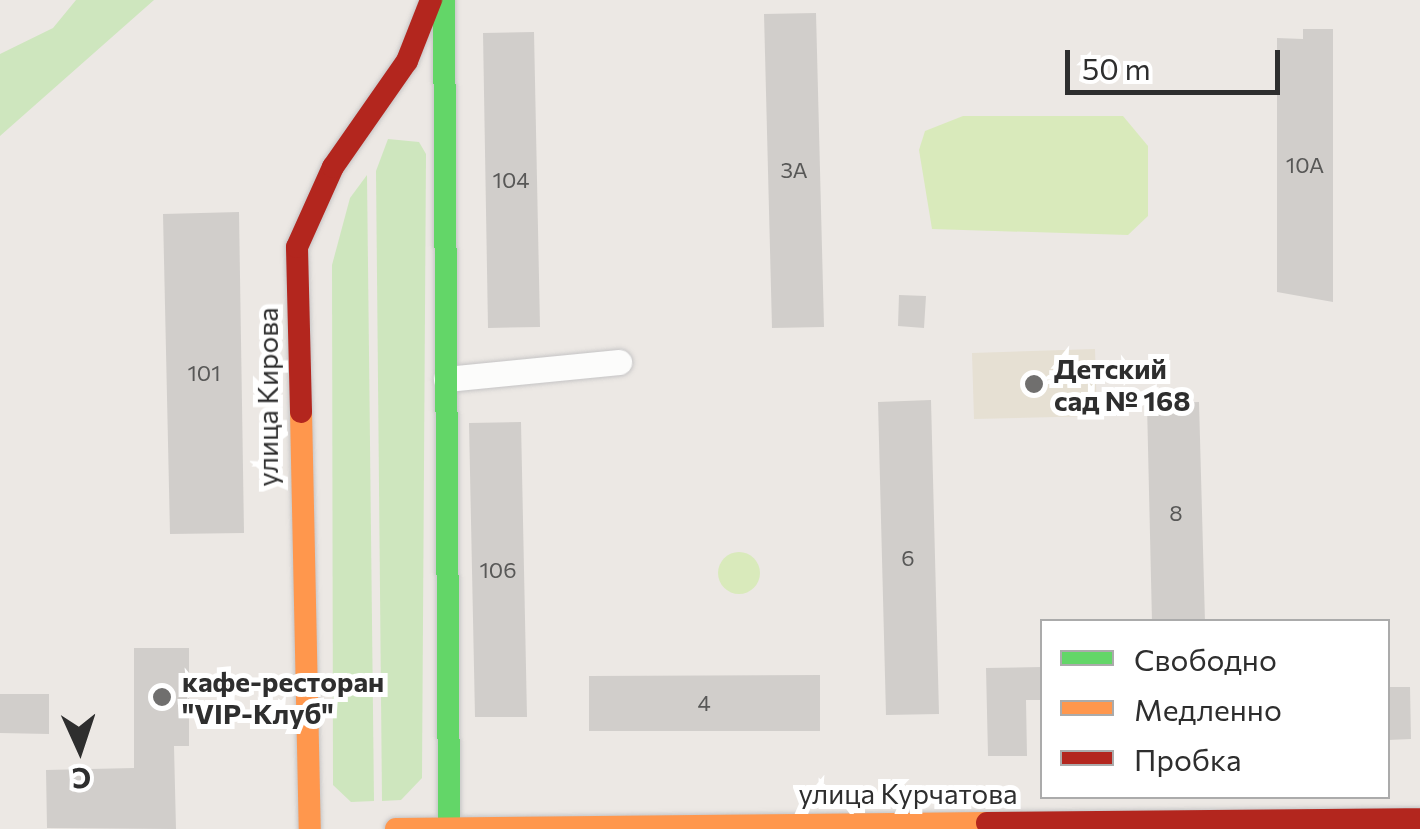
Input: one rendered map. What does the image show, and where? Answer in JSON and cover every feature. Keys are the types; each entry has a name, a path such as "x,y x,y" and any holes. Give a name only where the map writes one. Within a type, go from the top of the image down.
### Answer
{"main road":[{"name":"улица Кирова","path":"310,829 297,247 334,167 408,61 431,0"},
{"path":"444,0 450,828"},
{"name":"улица Курчатова","path":"396,829 1420,819"}],"street":[{"path":"446,378 620,362"}],"shaded area":[{"name":"Детский сад № 168","path":"1095,349 1097,416 974,419 972,353"}],"green space":[{"path":"76,0 154,0 0,136 0,54 53,28"},
{"path":"963,116 1123,116 1148,146 1148,216 1128,235 932,229 919,150 925,131"},
{"path":"388,139 419,142 426,154 422,778 401,800 382,801 376,171"},
{"path":"367,175 374,801 351,802 333,785 332,265 350,198"},
{"path":"739,552 754,558 760,573 754,588 739,594 724,588 718,573 724,558"}],"building":[{"path":"816,13 824,327 772,328 764,14"},
{"path":"1303,29 1333,29 1333,302 1277,292 1277,38 1303,39"},
{"path":"534,32 540,327 488,328 483,33"},
{"path":"239,212 244,533 170,534 163,214"},
{"path":"899,295 926,296 924,328 898,326"},
{"path":"931,400 939,714 886,715 878,402"},
{"path":"1199,402 1205,619 1152,619 1147,404"},
{"path":"521,422 527,717 475,717 469,423"},
{"path":"134,648 189,648 189,746 174,746 176,829 47,828 46,770 134,768"},
{"path":"1040,667 1040,700 1026,700 1027,756 988,756 986,668"},
{"path":"820,675 820,731 589,731 589,676"},
{"path":"1390,687 1410,687 1411,739 1390,740"},
{"path":"0,694 49,694 49,734 0,733"}],"traffic: fast":[{"path":"444,0 449,829"}],"traffic: slow":[{"path":"301,412 310,829"},
{"path":"396,829 987,823"}],"traffic: jam":[{"path":"301,412 297,247 333,167 407,61 431,0"},
{"path":"987,823 1420,819"}],"place":[{"name":"Детский сад № 168","path":"1034,384"},
{"name":"кафе-ресторан \"VIP-Клуб\"","path":"162,697"}]}
